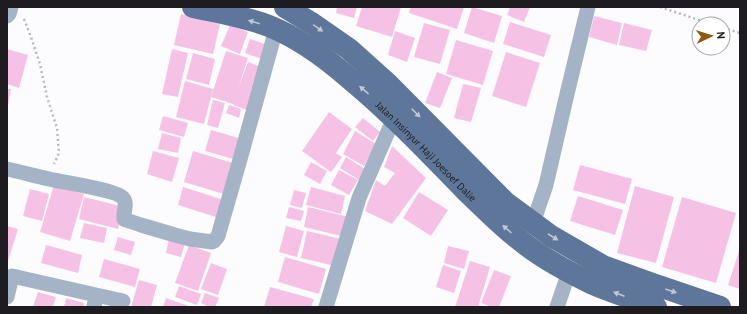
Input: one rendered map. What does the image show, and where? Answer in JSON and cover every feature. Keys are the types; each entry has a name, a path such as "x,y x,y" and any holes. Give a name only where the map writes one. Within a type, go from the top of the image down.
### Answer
{"main road":[{"name":"Jalan Insinyur Haji Joesoef Dalie","path":"193,7 227,14 269,26 306,45 332,63 371,96 492,216 520,241 541,256 569,272 601,287 656,307"},
{"name":"Jalan Insinyur Haji Joesoef Dalie","path":"285,7 349,49 388,84 505,202 551,236 603,266 720,307"}],"street":[{"path":"533,223 546,185 588,7"},
{"path":"7,169 120,195 125,201 124,219 190,239 214,241 218,236 276,29"},
{"path":"326,307 359,198 394,118"},
{"path":"558,307 569,272"},
{"path":"7,297 9,275 95,301 123,301"}],"path":[{"path":"660,7 691,17"},
{"path":"9,12 23,19 31,36 40,64 46,97 57,128 59,153 47,179"}],"building":[{"path":"337,7 357,7 354,18 336,13"},
{"path":"362,7 401,7 392,37 356,26"},
{"path":"411,7 464,7 457,29 409,13"},
{"path":"472,7 502,16 494,43 464,33"},
{"path":"510,7 530,7 524,22 507,15"},
{"path":"181,14 220,24 213,54 174,45"},
{"path":"594,16 622,23 617,45 589,37"},
{"path":"510,22 551,35 544,57 503,44"},
{"path":"424,23 450,30 440,64 414,57"},
{"path":"624,23 652,30 646,51 619,45"},
{"path":"230,25 248,32 240,54 221,46"},
{"path":"395,31 415,38 407,62 388,55"},
{"path":"250,39 268,45 264,60 245,53"},
{"path":"456,40 493,51 483,85 446,74"},
{"path":"7,49 28,55 19,88 7,84"},
{"path":"172,49 188,53 178,97 162,94"},
{"path":"226,51 248,58 238,89 248,62 264,68 249,111 211,97"},
{"path":"506,52 540,63 526,107 492,96"},
{"path":"193,53 215,59 209,85 186,79"},
{"path":"437,72 452,78 440,108 425,103"},
{"path":"185,81 213,89 204,124 176,117"},
{"path":"463,84 481,88 471,122 454,118"},
{"path":"7,89 11,89 8,106 7,106"},
{"path":"213,100 225,103 218,128 207,125"},
{"path":"229,105 241,109 239,118 226,113"},
{"path":"329,112 352,129 336,153 342,157 331,172 302,151"},
{"path":"163,116 188,123 184,137 159,130"},
{"path":"363,118 380,132 373,141 355,127"},
{"path":"211,130 242,139 237,160 205,151"},
{"path":"355,131 376,144 364,166 343,154"},
{"path":"162,133 181,138 178,153 158,149"},
{"path":"392,146 426,178 392,224 365,211 376,180 385,186 395,173 384,167"},
{"path":"153,151 179,158 172,182 147,174"},
{"path":"193,151 236,164 227,195 184,182"},
{"path":"346,157 365,169 359,180 340,168"},
{"path":"311,162 327,171 320,184 304,175"},
{"path":"580,165 632,179 625,204 573,190"},
{"path":"339,170 358,180 349,195 331,185"},
{"path":"54,185 84,194 70,241 40,232"},
{"path":"635,186 674,197 656,263 617,253"},
{"path":"183,187 224,200 219,218 178,205"},
{"path":"311,187 345,196 341,214 306,205"},
{"path":"30,189 49,194 42,221 23,216"},
{"path":"294,190 306,193 302,208 290,205"},
{"path":"419,192 448,210 431,236 403,218"},
{"path":"578,196 623,210 615,235 570,221"},
{"path":"84,197 124,207 118,229 79,219"},
{"path":"682,197 736,213 716,283 662,267"},
{"path":"289,207 304,211 301,221 286,218"},
{"path":"308,207 349,217 345,237 304,227"},
{"path":"84,223 107,228 104,243 80,238"},
{"path":"7,226 18,229 7,264"},
{"path":"286,226 304,231 297,257 279,252"},
{"path":"307,231 341,239 335,266 301,258"},
{"path":"118,237 135,242 131,255 114,250"},
{"path":"169,239 185,243 181,257 166,253"},
{"path":"46,245 82,255 78,273 41,263"},
{"path":"189,245 211,253 198,291 175,283"},
{"path":"448,246 469,251 464,269 444,263"},
{"path":"740,248 740,289 728,285"},
{"path":"285,257 326,269 319,294 278,282"},
{"path":"104,259 140,269 135,287 99,277"},
{"path":"470,261 490,267 478,307 455,307"},
{"path":"211,263 227,269 218,295 201,289"},
{"path":"443,265 461,271 454,293 436,287"},
{"path":"494,270 511,276 499,307 492,307 481,303"},
{"path":"139,280 157,285 151,307 131,307"},
{"path":"179,286 201,294 197,305 175,297"},
{"path":"270,287 314,299 311,307 264,307"},
{"path":"38,292 56,297 53,307 33,307"},
{"path":"205,293 219,298 215,307 209,307 201,303"},
{"path":"66,298 84,303 83,307 64,307"},
{"path":"166,298 191,307 163,307"}]}
